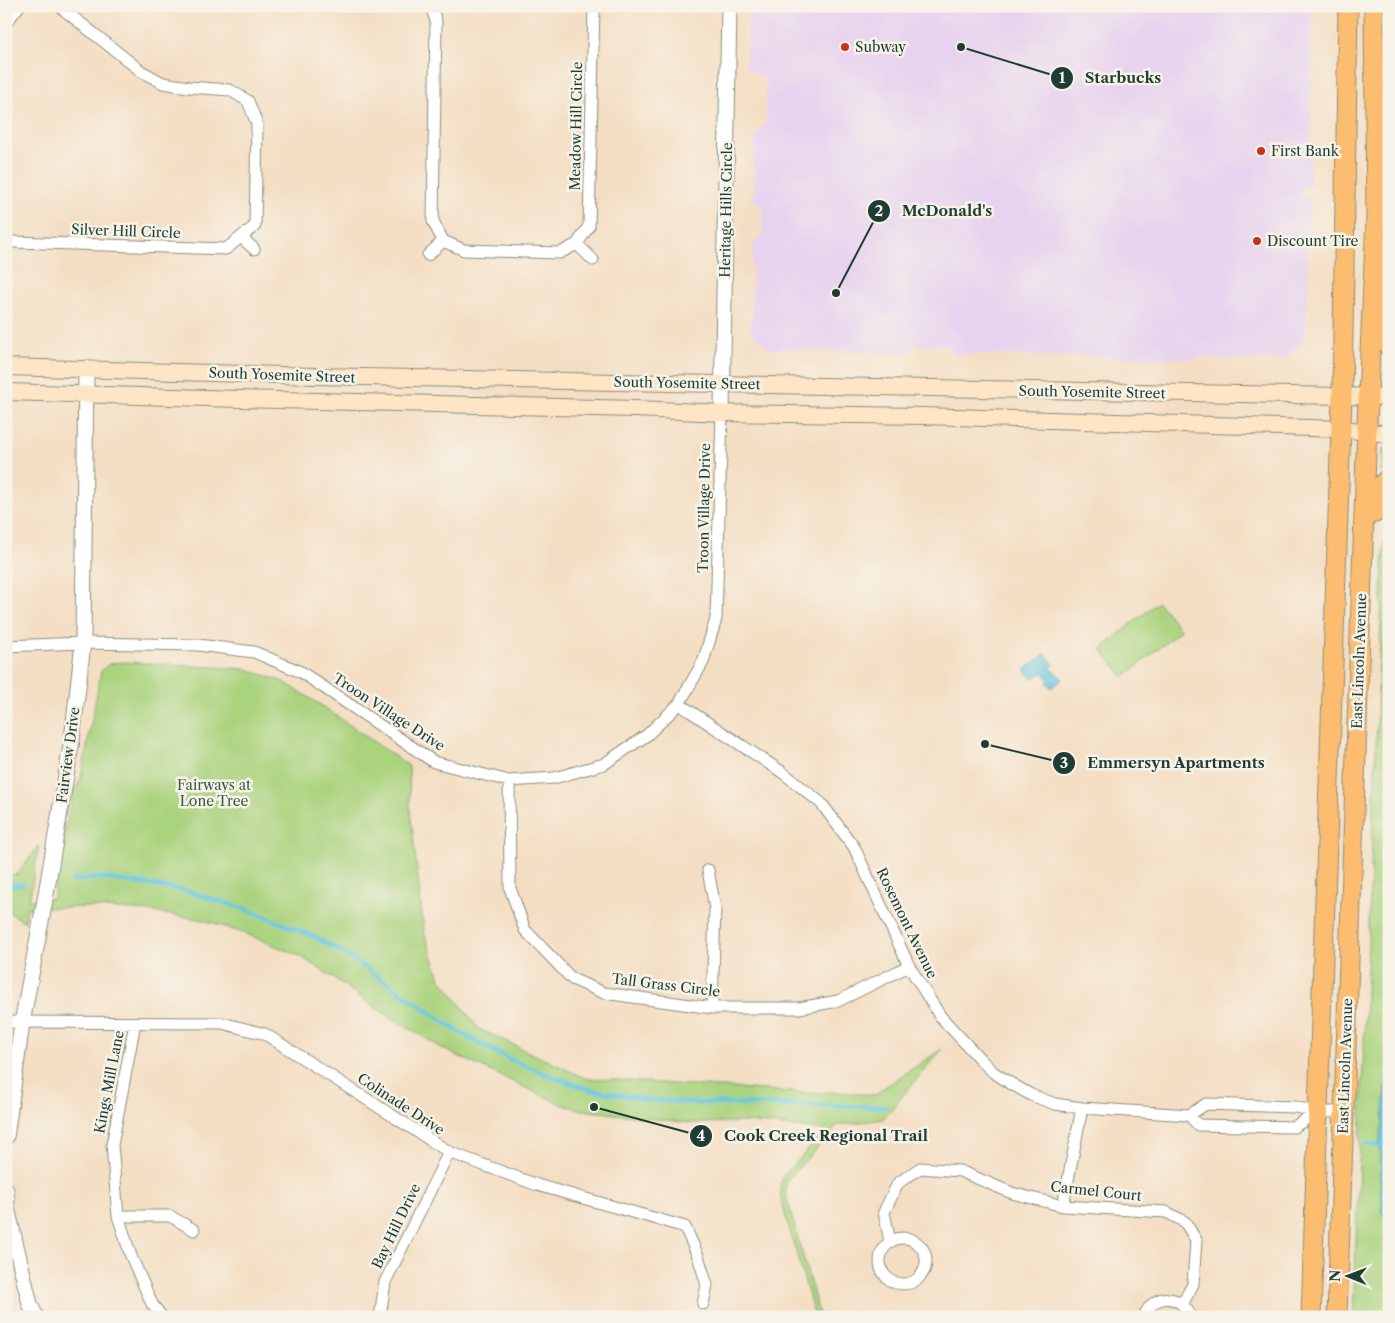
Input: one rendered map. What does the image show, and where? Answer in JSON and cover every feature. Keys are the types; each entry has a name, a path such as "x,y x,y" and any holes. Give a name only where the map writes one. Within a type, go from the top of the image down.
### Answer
{"main road":[{"name":"East Lincoln Avenue","path":"1311,1317 1342,396 1348,6"},
{"name":"East Lincoln Avenue","path":"1338,1317 1368,396 1376,218 1374,6"},
{"path":"1376,218 1388,235 1386,331 1389,346"},
{"name":"South Yosemite Street","path":"6,366 314,376 1389,397"},
{"name":"South Yosemite Street","path":"6,392 722,413 924,416 1341,430 1389,434"},
{"path":"1358,704 1370,673 1376,501 1379,488 1389,478"}],"street":[{"path":"6,23 19,6"},
{"name":"Silver Hill Circle","path":"6,240 14,242 226,249 254,226 257,124 251,98 230,90 162,83 141,71 59,6"},
{"path":"431,6 436,21 433,222 443,241 464,250 560,253 577,244 593,260"},
{"name":"Meadow Hill Circle","path":"577,244 589,226 594,6"},
{"name":"Heritage Hills Circle","path":"722,413 730,6"},
{"path":"241,237 254,249"},
{"path":"428,255 443,241"},
{"name":"Fairview Drive","path":"6,1138 22,1023 70,749 83,643 86,368"},
{"name":"Troon Village Drive","path":"6,646 83,643 198,645 254,652 302,672 434,762 509,781 554,778 604,764 647,735 679,704 703,662 716,619 722,413"},
{"name":"Rosemont Avenue","path":"679,704 782,772 821,803 854,847 909,966 940,1016 959,1039 993,1072 1031,1095 1055,1104 1082,1108 1189,1115 1198,1124 1294,1128 1317,1112"},
{"name":"Tall Grass Circle","path":"509,781 510,888 525,930 572,979 604,993 712,1008 800,1008 838,1001 909,966"},
{"path":"708,870 715,908 712,1008"},
{"name":"Colinade Drive","path":"6,1022 222,1023 265,1034 449,1152 537,1185 685,1227 698,1256 707,1285 703,1304"},
{"name":"Kings Mill Lane","path":"135,1023 112,1146 118,1216 131,1256 152,1304 162,1317"},
{"path":"1189,1115 1206,1104 1295,1107 1317,1112 1344,1112"},
{"path":"1063,1206 1082,1108"},
{"name":"Bay Hill Drive","path":"380,1317 385,1282 449,1152"},
{"name":"Carmel Court","path":"890,1242 884,1212 898,1183 920,1168 960,1171 1012,1193 1063,1206 1166,1212 1185,1222 1196,1240 1193,1284 1183,1303"},
{"path":"6,1190 7,1208 30,1304 36,1317"},
{"path":"118,1216 170,1216 194,1230"},
{"path":"904,1238 917,1243 922,1248 926,1262 920,1276 915,1280 908,1283 893,1281 882,1270 881,1254 890,1242 904,1238"},
{"path":"1144,1317 1148,1308 1160,1299 1176,1299 1183,1303 1191,1317"}],"shaded area":[{"path":"749,6 1312,6 1310,187 1305,186 1300,193 1303,198 1310,197 1306,337 1284,360 953,354 949,345 915,345 909,353 769,349 751,332 753,242 762,237 762,205 753,201 755,136 766,122 766,78 746,68"}],"green space":[{"path":"1388,361 1389,390 1386,387 1384,377 1384,362"},
{"path":"1389,445 1389,470 1381,472 1383,450"},
{"path":"1389,493 1389,1317 1353,1317 1386,494"},
{"path":"1158,602 1181,630 1124,677 1101,649"},
{"name":"Fairways at Lone Tree","path":"123,662 246,669 284,682 409,766 410,809 424,932 440,978 479,1029 585,1078 807,1093 838,1092 876,1095 942,1049 883,1119 834,1126 835,1129 787,1180 785,1190 788,1203 820,1317 815,1317 781,1200 780,1186 784,1175 823,1134 823,1130 747,1122 689,1123 582,1110 563,1105 445,1050 374,1007 300,956 249,935 204,920 147,911 91,907 27,908 25,922 6,910 6,876 18,874 39,845 29,900 53,898 72,795 81,778 101,671 109,664"}],"water":[{"path":"1045,654 1054,665 1050,668 1063,679 1052,688 1043,672 1033,679 1025,670"},
{"path":"1389,1054 1389,1218 1384,1216 1383,1213 1379,1145"}],"waterway":[{"path":"72,880 104,878 183,890 249,910 315,937 342,952 459,1032 507,1058 555,1078 592,1090 649,1100 698,1103 885,1107"},
{"path":"6,886 22,884"},
{"path":"1366,1144 1379,1145"}],"place":[{"name":"Subway","path":"845,47"},
{"name":"Starbucks","path":"961,47"},
{"name":"First Bank","path":"1261,151"},
{"name":"Discount Tire","path":"1257,241"},
{"name":"McDonald's","path":"836,293"},
{"name":"Emmersyn Apartments","path":"985,744"},
{"name":"Cook Creek Regional Trail","path":"594,1107"}]}
